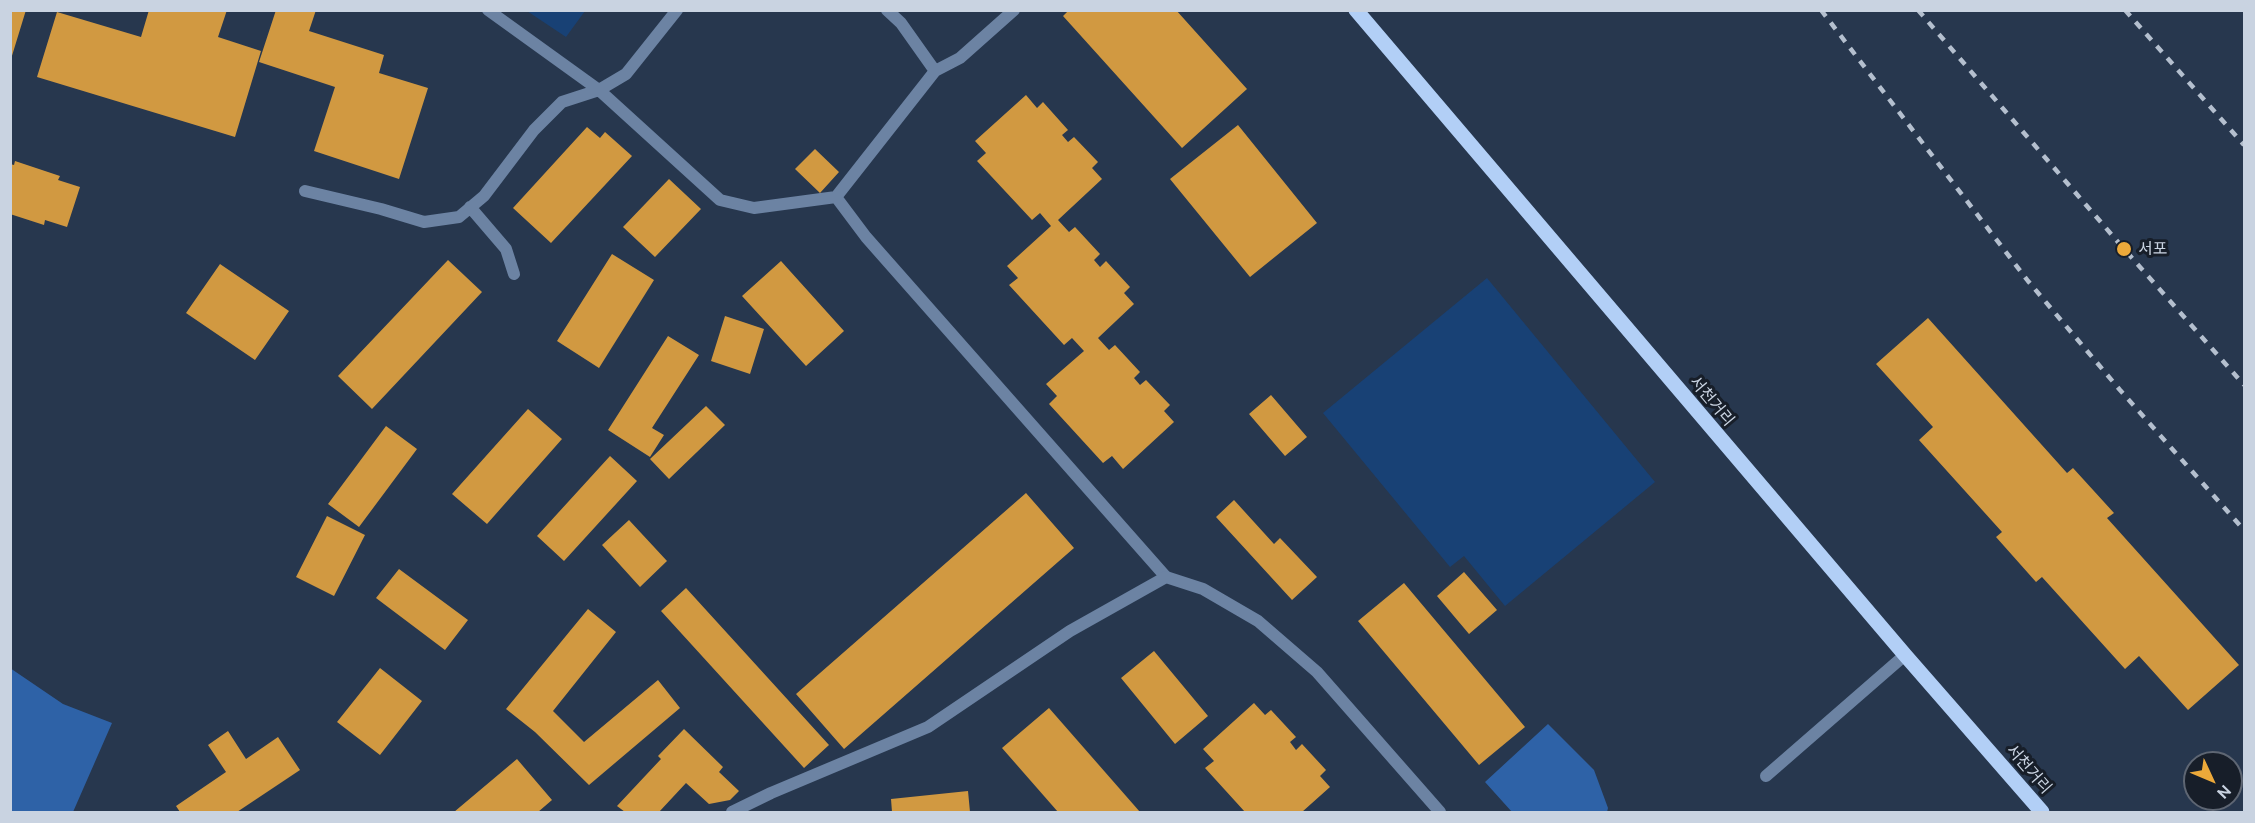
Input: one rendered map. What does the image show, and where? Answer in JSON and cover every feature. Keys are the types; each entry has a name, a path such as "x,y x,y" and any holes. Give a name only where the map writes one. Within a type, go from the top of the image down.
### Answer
{"main road":[{"name":"서천거리","path":"1356,10 2042,813"}],"street":[{"path":"488,10 599,90 720,200 754,208 836,197 935,71 960,58 1014,10"},
{"path":"305,191 424,222 459,217 484,196 534,130 562,102 599,90 626,74 677,10"},
{"path":"886,10 901,23 935,71"},
{"path":"836,197 866,237 1166,577 1203,589 1267,628 1317,672 1440,813"},
{"path":"470,207 506,249 514,274"},
{"path":"732,813 928,727 1071,632 1166,577"},
{"path":"1766,776 1905,655"}],"shaded area":[{"path":"527,11 585,11 566,37"},
{"path":"1487,278 1655,482 1505,606 1464,556 1450,567 1323,413"},
{"path":"10,668 63,704 112,723 73,812 11,812"},
{"path":"1548,724 1594,770 1608,808 1607,812 1512,812 1485,782"}],"building":[{"path":"10,10 26,10 11,59 10,59"},
{"path":"149,10 227,10 218,37 261,51 235,137 37,77 57,12 141,37"},
{"path":"276,10 316,10 309,31 384,55 379,73 428,88 399,179 314,151 335,87 259,62"},
{"path":"1069,10 1176,10 1247,89 1182,148 1063,16"},
{"path":"1026,95 1037,108 1043,102 1068,130 1062,135 1068,142 1074,137 1098,162 1092,168 1102,179 1058,220 1069,232 1075,227 1100,254 1094,260 1100,267 1106,261 1130,287 1124,293 1134,304 1098,338 1109,350 1115,345 1140,372 1134,378 1140,385 1146,380 1170,405 1164,411 1174,422 1123,469 1112,456 1103,463 1049,404 1057,396 1046,384 1084,351 1072,338 1064,345 1009,285 1018,278 1007,266 1051,226 1040,213 1032,220 977,161 986,153 975,141"},
{"path":"1238,125 1317,223 1250,277 1170,179"},
{"path":"587,127 600,138 605,132 632,156 551,243 513,208"},
{"path":"815,149 839,172 820,193 795,169"},
{"path":"15,161 60,176 58,180 80,187 67,227 45,220 44,225 10,214 10,164 14,165"},
{"path":"669,179 701,209 655,257 623,227"},
{"path":"612,254 654,280 599,368 557,341"},
{"path":"448,260 482,292 372,409 338,376"},
{"path":"781,261 844,331 806,366 742,296"},
{"path":"220,264 289,311 255,360 186,313"},
{"path":"725,316 764,329 750,374 711,361"},
{"path":"1928,318 2067,473 2073,468 2114,513 2107,518 2239,665 2188,710 2139,656 2125,669 2042,577 2036,582 1996,537 2002,532 1919,440 1933,427 1876,364"},
{"path":"668,336 699,355 652,428 664,435 650,457 608,430"},
{"path":"1271,395 1307,437 1285,456 1249,414"},
{"path":"706,406 725,425 669,479 650,459"},
{"path":"528,409 562,439 487,524 452,494"},
{"path":"386,426 417,449 359,527 328,504"},
{"path":"610,456 637,481 564,561 537,536"},
{"path":"1026,493 1074,548 844,749 796,694"},
{"path":"1234,500 1274,544 1280,538 1317,577 1292,600 1216,517"},
{"path":"327,516 365,535 334,596 296,577"},
{"path":"629,520 667,561 640,587 602,545"},
{"path":"399,569 468,620 445,650 376,598"},
{"path":"1464,572 1497,610 1469,634 1437,596"},
{"path":"1404,583 1525,727 1479,765 1358,621"},
{"path":"686,588 829,745 804,768 661,611"},
{"path":"588,609 616,632 553,711 584,742 658,680 680,708 589,785 535,732 506,709"},
{"path":"1154,651 1208,716 1175,744 1121,678"},
{"path":"380,668 422,701 380,755 337,722"},
{"path":"1254,703 1265,715 1271,710 1296,737 1290,742 1296,750 1302,744 1326,770 1320,776 1330,787 1302,812 1245,812 1205,768 1214,761 1203,749"},
{"path":"1049,708 1140,812 1058,812 1002,748"},
{"path":"684,729 723,767 719,772 739,791 730,800 709,804 686,783 659,812 625,812 617,806 661,759 658,756"},
{"path":"228,731 246,759 278,737 300,770 237,812 180,812 176,806 226,772 208,745"},
{"path":"517,759 552,800 538,812 454,812"},
{"path":"968,791 970,812 892,812 891,799"}],"railway":[{"path":"1821,10 2028,281 2120,390 2244,530"},
{"path":"1918,10 2244,385"},
{"path":"2125,10 2244,145"}],"place":[{"name":"서포","path":"2124,249"}]}
